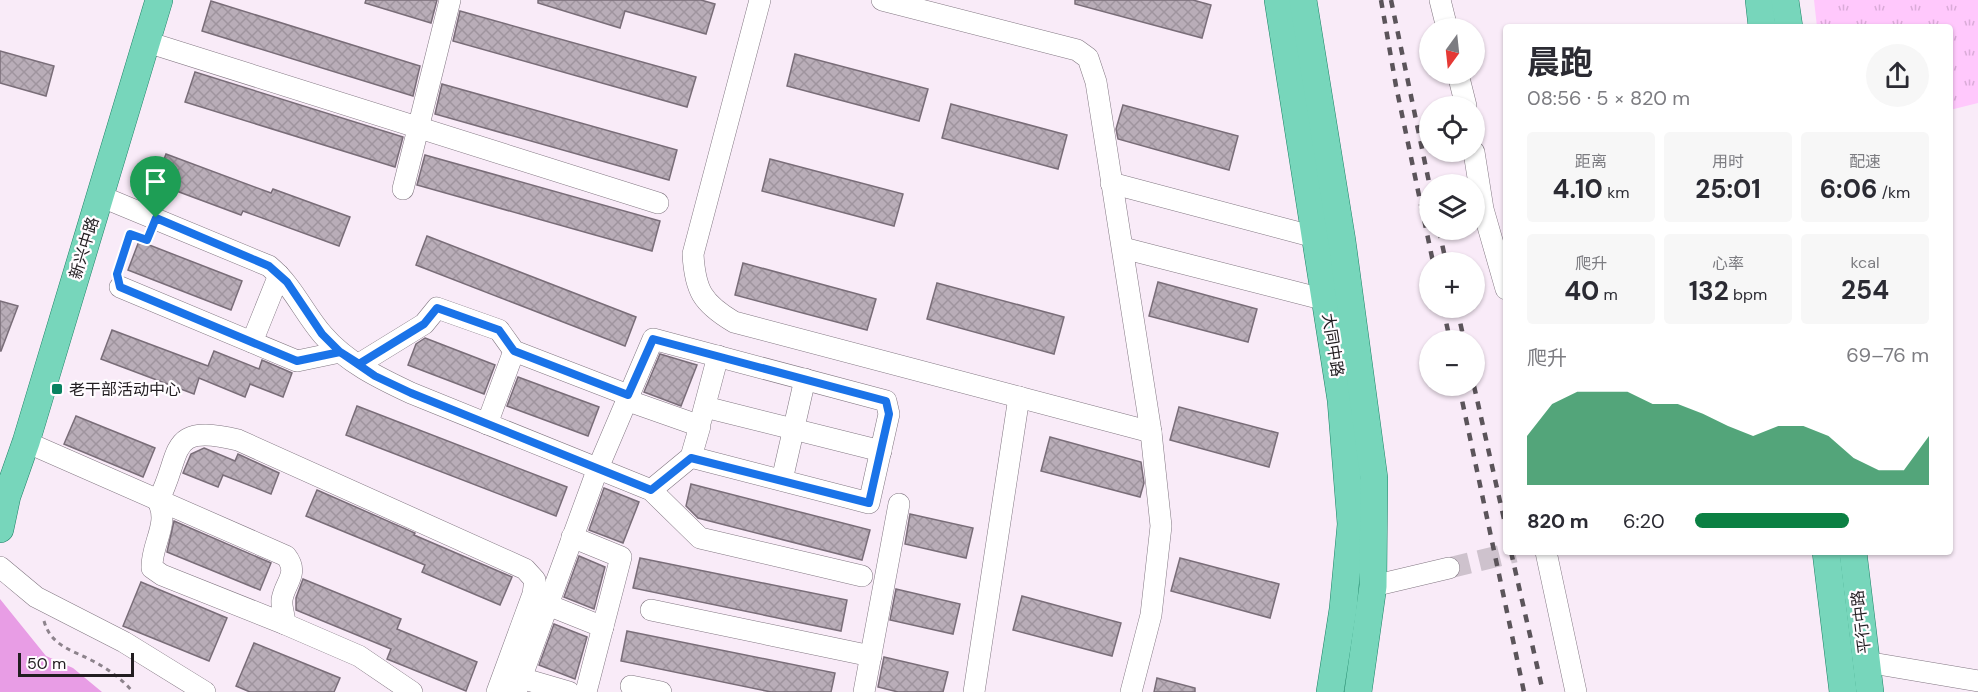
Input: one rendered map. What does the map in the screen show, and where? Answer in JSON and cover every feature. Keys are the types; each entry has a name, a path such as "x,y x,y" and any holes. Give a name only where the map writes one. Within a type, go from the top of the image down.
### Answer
{"main road":[{"name":"新兴中路","path":"0,529 4,501 26,442 159,0"},
{"name":"大同中路","path":"1278,0 1341,399 1351,524 1343,609 1330,692"},
{"name":"大同中路","path":"1303,0 1342,241 1374,478 1373,586 1358,692"},
{"path":"1759,0 1762,24"},
{"path":"1785,0 1789,24"},
{"name":"平行中路","path":"1826,555 1843,692"},
{"name":"平行中路","path":"1852,555 1870,692"}],"street":[{"path":"403,189 450,0"},
{"path":"760,0 693,254 694,274 706,300 713,309 734,322 1151,432"},
{"path":"882,0 1077,50 1088,58 1096,82 1123,248 1151,432 1161,526 1151,615 1131,692"},
{"path":"1440,0 1444,18"},
{"path":"147,42 658,203"},
{"path":"1476,162 1483,209 1503,279"},
{"path":"1111,183 1315,237"},
{"path":"100,196 269,266 287,282 322,334 340,352 359,364 411,393 651,490 700,538 862,576"},
{"path":"1123,248 1326,300"},
{"path":"252,342 279,275"},
{"path":"120,287 297,361 340,352"},
{"path":"359,364 424,324 437,308 499,330 514,351 627,398 702,416 794,431 881,451"},
{"path":"569,692 518,685 598,468 653,339 886,401 889,414 869,503 691,458"},
{"path":"487,424 514,351"},
{"path":"651,490 691,458 718,356"},
{"path":"782,480 805,379"},
{"path":"974,692 1019,397"},
{"path":"412,692 359,656 162,575 152,567 152,553 163,525 164,512 158,501 176,450 186,439 216,435 238,440 525,569 536,580 533,594 498,692"},
{"path":"26,442 286,556 292,563 293,572 292,581 282,601 285,624"},
{"path":"864,692 898,504"},
{"path":"572,537 621,556 586,692"},
{"path":"1546,555 1576,692"},
{"path":"0,567 36,597 124,642 205,692"},
{"path":"1373,586 1449,568"},
{"path":"548,604 603,627"},
{"path":"651,610 871,656"},
{"path":"1866,662 1978,681"},
{"path":"631,686 662,692"}],"path":[{"path":"120,287 117,274 130,234 147,240 156,218"},
{"path":"36,597 46,628 60,646 93,661 122,679 133,692"}],"green space":[{"path":"1814,0 1978,0 1978,103 1953,109 1953,24 1817,24"}],"shaded area":[{"path":"0,599 46,656 73,668 102,692 0,692"}],"building":[{"path":"366,0 437,0 431,23 365,3"},
{"path":"538,0 701,0 715,4 706,34 625,11 620,28 538,3"},
{"path":"1075,0 1193,0 1211,5 1202,38 1075,4"},
{"path":"211,1 420,66 413,96 202,31"},
{"path":"460,11 696,77 687,107 453,41"},
{"path":"0,51 54,66 46,96 0,83"},
{"path":"795,54 928,89 919,121 787,86"},
{"path":"195,72 403,137 395,167 185,102"},
{"path":"442,84 677,150 669,180 435,114"},
{"path":"951,104 1067,135 1058,169 942,138"},
{"path":"1123,105 1238,136 1229,170 1118,139 1116,129"},
{"path":"166,154 271,193 273,189 350,217 339,246 243,211 241,215 155,183"},
{"path":"425,155 660,221 652,251 417,185"},
{"path":"770,159 903,194 894,226 762,191"},
{"path":"427,236 636,317 625,346 416,265"},
{"path":"139,241 242,281 231,310 128,270"},
{"path":"743,263 876,299 867,330 735,295"},
{"path":"1158,282 1257,309 1248,342 1149,316"},
{"path":"937,283 1064,317 1054,354 927,319"},
{"path":"0,301 18,306 1,351 0,351"},
{"path":"112,330 208,366 214,351 259,369 262,360 292,373 283,397 250,384 245,397 199,378 194,394 101,359"},
{"path":"425,338 495,365 484,394 408,365 416,344"},
{"path":"660,354 697,365 681,406 644,392"},
{"path":"518,377 599,407 588,436 507,406"},
{"path":"357,406 567,487 556,516 346,435"},
{"path":"1179,407 1278,433 1269,467 1170,440"},
{"path":"76,416 155,448 143,477 64,444"},
{"path":"1050,437 1141,462 1144,483 1140,497 1041,471"},
{"path":"204,448 235,461 238,454 279,473 271,494 223,475 218,487 183,473 191,454"},
{"path":"691,484 870,530 862,560 698,518 686,506"},
{"path":"604,488 639,502 623,543 589,530"},
{"path":"317,490 512,577 500,605 422,572 425,565 306,516"},
{"path":"910,514 973,528 966,558 905,544"},
{"path":"174,521 271,563 260,590 167,552"},
{"path":"579,556 605,567 594,609 564,597"},
{"path":"640,558 847,600 841,631 633,588"},
{"path":"1180,558 1279,584 1270,618 1171,591"},
{"path":"303,579 401,619 397,629 477,662 466,691 387,659 391,649 296,610 296,598"},
{"path":"141,582 227,618 209,661 123,626"},
{"path":"896,589 960,604 953,634 890,620"},
{"path":"1022,596 1121,623 1112,656 1013,630"},
{"path":"554,624 587,637 575,679 539,665"},
{"path":"627,631 835,673 831,692 771,692 621,661"},
{"path":"254,643 340,678 334,692 250,692 236,686"},
{"path":"884,657 948,672 943,692 898,692 878,687"},
{"path":"1157,678 1195,688 1195,692 1154,692"}],"tunnel":[{"path":"1449,568 1503,555"}],"railway":[{"path":"1381,0 1396,86 1431,252"},
{"path":"1391,0 1427,174"},
{"path":"1441,240 1444,252"},
{"path":"1445,318 1448,330"},
{"path":"1459,318 1462,330"},
{"path":"1461,396 1524,692"},
{"path":"1476,396 1503,515"},
{"path":"1512,555 1543,692"}],"place":[{"name":"老干部活动中心","path":"57,389"}],"route":[{"path":"156,218 147,240 130,234 117,274 120,287 297,361 340,352 359,364 424,324 437,308 499,330 514,351 628,395 653,339 886,401 889,414 869,503 691,458 651,490 411,393 375,376 340,352 322,334 287,282 269,266 156,218"}]}
